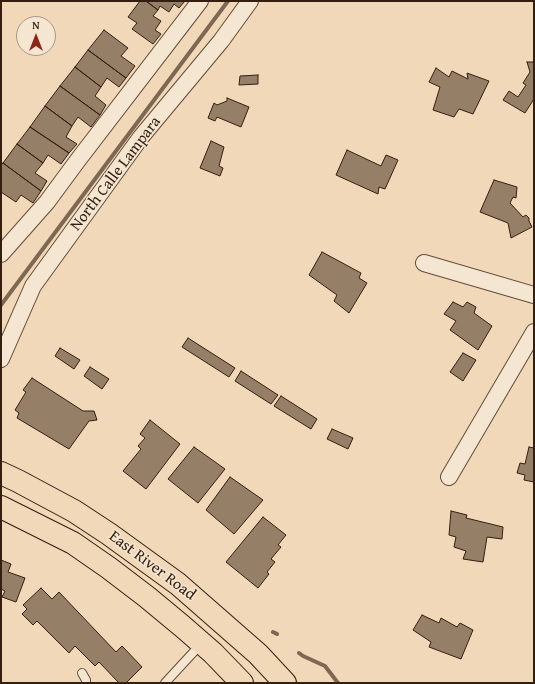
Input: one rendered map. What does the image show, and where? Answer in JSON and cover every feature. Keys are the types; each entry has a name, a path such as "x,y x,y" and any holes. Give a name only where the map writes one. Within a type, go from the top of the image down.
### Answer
{"main road":[{"name":"East River Road","path":"1,473 74,511 109,534 178,584 258,654 285,683"},
{"name":"East River Road","path":"1,506 73,543 109,568 147,596 202,643 242,683"}],"street":[{"path":"1,254 47,202 200,1"},
{"name":"North Calle Lampara","path":"1,359 33,286 141,137 221,40 250,1"},
{"path":"424,263 534,295"},
{"path":"449,477 534,332"}],"lane":[{"path":"165,683 202,643"},
{"path":"82,673 86,683"}],"building":[{"path":"140,1 146,1 158,10 153,16 161,21 155,30 161,34 153,44 132,29 137,23 128,17"},
{"path":"146,1 185,1 179,8 174,4 169,12 160,6 158,10"},
{"path":"104,30 128,48 121,56 135,66 126,78 88,50"},
{"path":"88,50 126,78 119,87 107,78 101,87 75,67"},
{"path":"527,62 534,62 534,99 525,113 503,100 509,91 518,97 526,85 523,83 530,72"},
{"path":"75,67 101,87 95,96 106,105 100,115 60,86"},
{"path":"436,68 449,77 452,71 468,79 467,73 489,81 473,114 459,109 454,117 433,110 440,87 429,82"},
{"path":"258,75 258,84 239,85 240,76"},
{"path":"60,86 100,115 91,127 78,117 72,126 45,106"},
{"path":"227,98 249,107 241,127 217,117 215,121 208,118 214,103 217,105 227,101"},
{"path":"45,106 72,126 66,137 77,144 69,153 30,127"},
{"path":"30,127 69,153 61,164 48,155 43,163 17,144"},
{"path":"211,141 224,147 219,166 223,168 220,176 200,168"},
{"path":"17,144 43,163 35,173 47,181 41,191 3,163"},
{"path":"347,150 381,166 386,155 398,160 385,189 379,187 378,194 336,175"},
{"path":"3,163 41,191 33,203 21,195 16,202 1,192 1,165"},
{"path":"494,180 517,187 516,198 513,197 510,203 523,217 526,215 529,218 532,227 511,238 508,223 480,212"},
{"path":"322,252 361,273 359,278 367,283 349,313 334,301 337,295 309,275"},
{"path":"453,302 463,307 467,302 476,307 474,313 492,326 478,350 450,330 456,321 444,314"},
{"path":"188,338 235,368 229,377 182,347"},
{"path":"60,348 80,360 74,369 55,356"},
{"path":"463,353 476,360 463,381 450,372"},
{"path":"90,367 109,379 102,389 84,376"},
{"path":"241,371 278,395 271,404 235,381"},
{"path":"32,378 83,411 94,411 97,420 89,421 69,449 17,418 19,413 15,410 26,392 23,390"},
{"path":"281,396 317,419 311,429 274,406"},
{"path":"150,420 180,444 146,489 123,471 141,449 138,446 145,438 140,434"},
{"path":"332,429 353,438 348,449 327,439"},
{"path":"194,447 225,469 198,503 168,479"},
{"path":"529,447 534,448 534,482 524,480 525,475 517,473 520,463 525,464"},
{"path":"230,477 263,500 234,534 206,510"},
{"path":"451,511 467,515 466,518 503,527 502,539 487,537 483,562 463,559 466,551 454,547 456,537 449,535"},
{"path":"263,517 286,535 278,545 281,547 271,559 275,562 267,572 269,574 258,588 226,562"},
{"path":"1,560 11,564 8,572 25,578 16,602 2,597 5,591 1,589"},
{"path":"41,588 52,599 59,592 116,652 122,646 142,667 126,683 119,683 99,662 95,666 75,646 69,653 37,621 33,625 22,614 27,609 23,605"},
{"path":"422,615 439,623 441,618 457,627 460,623 473,630 461,659 429,647 431,642 413,630"}],"waterway":[{"path":"1,305 228,1"},
{"path":"273,632 277,634"},
{"path":"299,653 325,666 338,683"}]}
